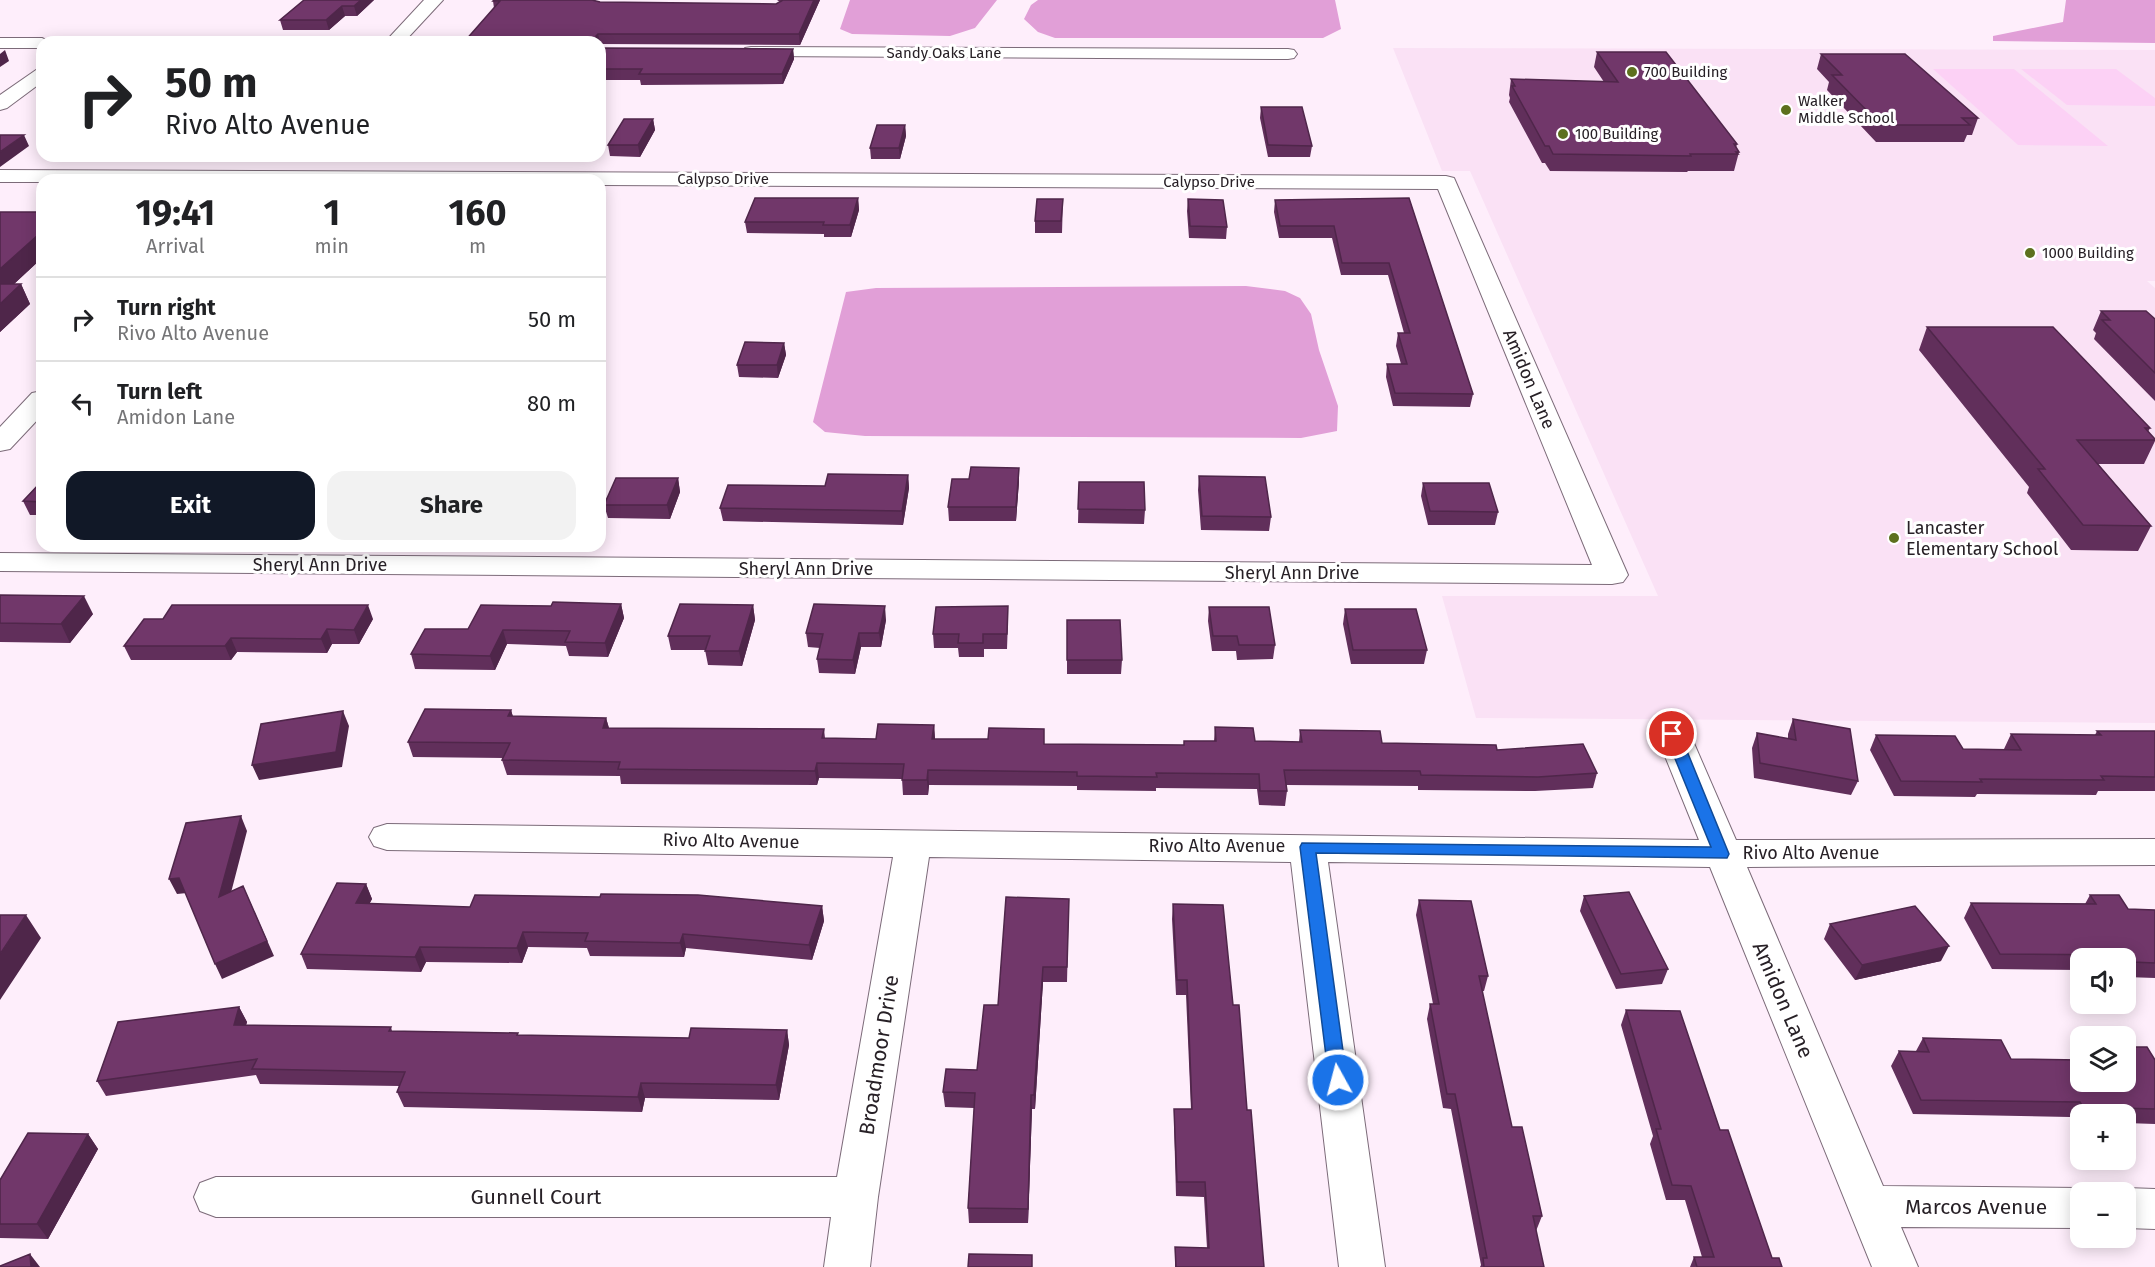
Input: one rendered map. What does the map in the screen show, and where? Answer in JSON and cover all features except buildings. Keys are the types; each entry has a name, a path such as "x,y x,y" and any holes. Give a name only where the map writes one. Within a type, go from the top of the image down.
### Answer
{"street":[{"path":"399,36 434,0"},
{"path":"0,43 36,43"},
{"name":"Sandy Oaks Lane","path":"732,52 1288,54"},
{"path":"0,104 36,78"},
{"path":"264,174 276,162"},
{"name":"Calypso Drive","path":"0,176 36,176"},
{"name":"Calypso Drive","path":"606,179 1446,183"},
{"name":"Amidon Lane","path":"1446,183 1612,575"},
{"path":"0,443 36,405"},
{"name":"Sheryl Ann Drive","path":"0,562 1612,575"},
{"name":"Amidon Lane","path":"1672,734 1895,1267"},
{"name":"Rivo Alto Avenue","path":"387,837 1721,854 2155,852"},
{"name":"Broadmoor Drive","path":"847,1267 856,1197 913,844"},
{"path":"1308,847 1362,1267"},
{"name":"Gunnell Court","path":"216,1197 856,1197"},
{"name":"Marcos Avenue","path":"1870,1206 2070,1208"},
{"path":"2136,1208 2155,1209"}],"shaded area":[{"path":"850,0 997,0 975,28 950,36 852,34 840,29"},
{"path":"1038,0 1335,0 1341,29 1323,38 1055,38 1038,32 1024,19 1031,5"},
{"path":"2066,0 2155,0 2155,43 1993,41 1993,36 2063,22"},
{"name":"Lancaster Elementary School","path":"1393,48 2155,50 2155,281 2147,281 2155,288 2155,723 1476,718 1442,596 1658,596 1470,171 1442,171"},
{"path":"1933,69 2014,69 2108,146 2018,145"},
{"path":"2021,69 2116,69 2155,98 2155,106 2067,105"},
{"path":"1246,286 1285,291 1300,298 1311,314 1319,350 1338,406 1337,431 1301,438 865,436 825,432 813,422 846,292 876,288"}],"place":[{"name":"700 Building","path":"1632,72"},
{"name":"Walker Middle School","path":"1786,110"},
{"name":"100 Building","path":"1563,134"},
{"name":"1000 Building","path":"2030,253"},
{"name":"Lancaster Elementary School","path":"1894,538"}],"route":[{"path":"1338,1080 1308,847 1721,854 1672,734"}]}
